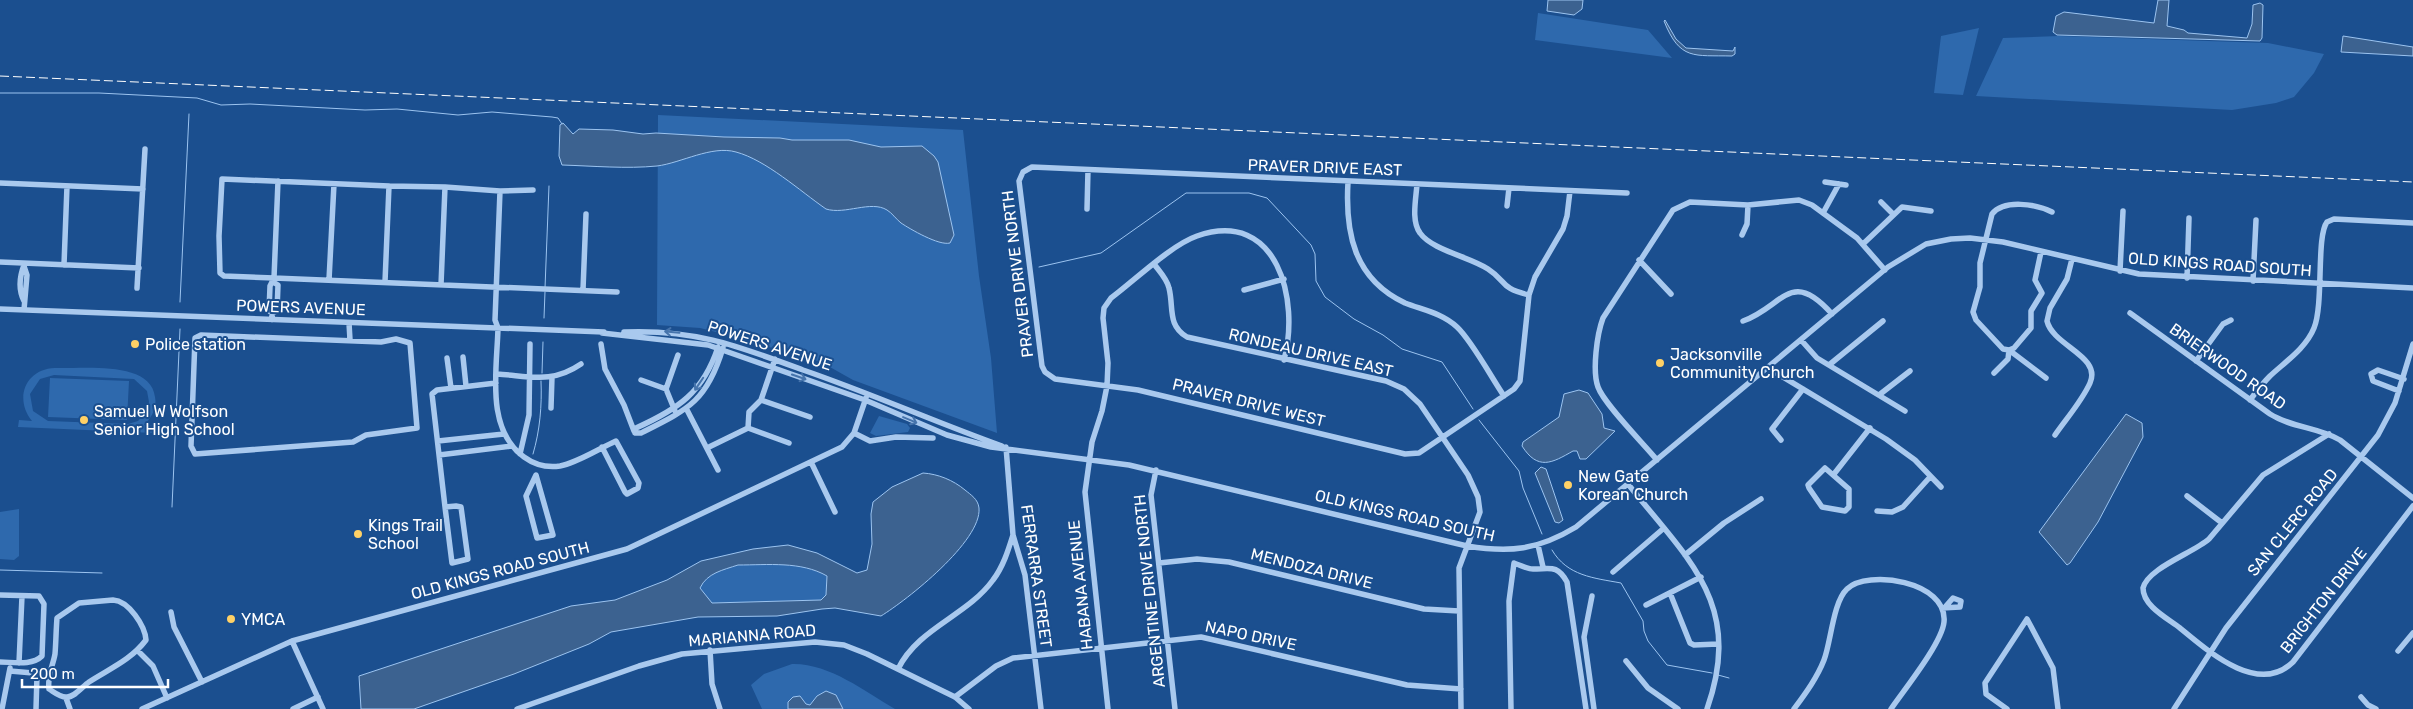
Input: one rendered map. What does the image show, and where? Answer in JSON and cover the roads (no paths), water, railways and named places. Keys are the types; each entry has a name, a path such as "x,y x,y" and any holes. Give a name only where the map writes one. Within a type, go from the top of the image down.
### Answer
{"street":[{"path":"138,288 145,149"},
{"name":"PRAVER DRIVE EAST","path":"1023,172 1032,167 1627,193"},
{"path":"1087,209 1088,170"},
{"name":"PRAVER DRIVE NORTH","path":"1023,172 1020,182 1040,358 1045,372"},
{"path":"533,190 500,191 445,187 222,179 219,236 220,273 224,276 273,280 330,280 617,292"},
{"path":"272,316 277,311 278,285 273,280 278,181"},
{"path":"1348,182 1347,222 1354,247 1363,266 1380,287 1396,298 1440,316 1457,327 1504,396"},
{"path":"1825,182 1846,186"},
{"path":"0,183 143,189"},
{"path":"330,280 334,184"},
{"path":"1417,184 1415,219 1417,227 1425,238 1488,269 1507,288 1529,295"},
{"path":"1823,213 1839,184"},
{"path":"64,265 67,186"},
{"path":"385,282 389,186"},
{"path":"441,284 445,187"},
{"path":"1507,206 1509,188"},
{"path":"500,191 495,320 498,328 496,383 497,410 504,434 520,454 534,463 547,466 565,465 602,447 616,441 639,483 638,488 627,494 625,492 602,447"},
{"name":"PRAVER DRIVE WEST","path":"1045,372 1056,379 1138,390 1405,454 1419,452 1504,396 1516,387 1522,378 1529,295 1535,277 1564,229 1568,216 1570,191"},
{"path":"1657,460 1599,390 1596,377 1599,328 1602,318 1669,213 1679,205 1690,202 1748,205 1799,200 1823,213 1863,244 1885,270"},
{"path":"1882,202 1893,214"},
{"path":"1742,235 1747,224 1748,205"},
{"path":"2046,378 2009,350 2003,349 1974,318 1973,312 1980,287 1979,268 1992,214 2000,207 2010,205 2042,207 2052,212"},
{"path":"1863,244 1902,207 1931,211"},
{"path":"2120,271 2122,211"},
{"path":"583,290 586,214"},
{"path":"2186,278 2189,218"},
{"path":"2250,400 2310,336 2318,313 2322,231 2327,222 2334,219 2413,223"},
{"path":"2253,281 2256,220"},
{"path":"1154,264 1192,238 1210,232 1224,231 1242,235 1261,245 1275,260 1284,278 1289,332 1284,360"},
{"name":"OLD KINGS ROAD SOUTH","path":"865,400 947,435 992,447 1006,447 1089,458 1156,470 1467,546 1490,550 1512,550 1538,545 1576,527 1885,270 1903,256 1926,244 1956,238 1986,239 2120,271 2186,278 2413,288"},
{"path":"2009,350 2014,348 2031,328 2031,311 2041,296 2041,290 2035,280 2041,252"},
{"path":"2055,435 2090,385 2092,374 2086,360 2056,337 2047,321 2050,308 2068,279 2072,259"},
{"path":"1639,260 1671,294"},
{"path":"0,262 24,265 139,268"},
{"name":"RONDEAU DRIVE EAST","path":"1154,264 1169,286 1172,321 1182,334 1284,360 1396,385 1420,404 1468,475 1478,497 1480,512 1459,568 1461,709"},
{"name":"HABANA AVENUE","path":"1108,709 1085,504 1089,458 1107,386 1108,363 1103,318 1104,308 1110,298 1154,264"},
{"path":"24,265 27,275 24,310"},
{"path":"1244,290 1284,278"},
{"path":"1742,321 1756,316 1779,298 1793,292 1802,292 1815,297 1832,314"},
{"name":"POWERS AVENUE","path":"0,309 272,316 349,323 602,332 672,332 722,341 867,392"},
{"name":"BRIERWOOD ROAD","path":"2130,313 2278,419 2328,434 2340,440 2413,498"},
{"path":"2196,360 2223,324 2231,320"},
{"path":"1829,365 1882,321"},
{"path":"349,323 350,340"},
{"name":"POWERS AVENUE","path":"602,332 694,342 865,400"},
{"path":"202,335 350,340 381,342 396,339 410,343 417,428 366,435 354,442 194,454 191,446 195,338 202,335"},
{"path":"1801,340 1817,358 1905,410"},
{"path":"602,344 605,370 624,405 634,431 638,435 677,415 702,395 708,386 722,341"},
{"path":"520,454 529,415 530,344"},
{"name":"SAN CLERC ROAD","path":"2174,709 2226,628 2362,457 2388,417 2404,379 2413,344"},
{"path":"634,431 683,403 700,384 720,350"},
{"path":"1994,374 2008,359 2009,350"},
{"path":"677,415 666,389 678,355"},
{"path":"463,357 466,386"},
{"path":"447,358 451,388"},
{"path":"748,428 749,412 761,400 775,359"},
{"path":"497,374 552,377 568,373 581,364"},
{"path":"1768,368 1870,428 1915,460 1941,487"},
{"path":"2399,391 2373,381 2372,374 2378,370 2404,379"},
{"path":"1879,394 1910,371"},
{"path":"551,408 552,377"},
{"path":"642,380 666,389"},
{"path":"445,507 462,507 468,559 452,563 445,507 439,455 438,441 432,394 436,390 496,383"},
{"path":"1781,440 1772,429 1803,390"},
{"name":"OLD KINGS ROAD SOUTH","path":"142,709 292,641 627,550 842,447 854,433 867,392 1006,447"},
{"path":"761,400 810,416"},
{"path":"683,403 718,470"},
{"path":"707,448 748,428 789,443"},
{"path":"1834,474 1870,428"},
{"path":"854,433 870,441 896,437 933,438"},
{"path":"438,441 504,434"},
{"path":"2187,496 2222,523 2263,475 2328,434"},
{"path":"439,455 512,446"},
{"name":"FERRARRA STREET","path":"1006,447 1013,534 1025,575 1040,709"},
{"path":"811,462 835,512"},
{"path":"534,463 553,534 537,538 526,496 536,475"},
{"path":"1825,468 1834,474 1844,483 1850,494 1849,507 1846,511 1822,507 1808,485 1825,468"},
{"name":"ARGENTINE DRIVE NORTH","path":"1156,470 1151,495 1175,709"},
{"path":"1877,511 1892,512 1903,507 1930,476"},
{"path":"1628,484 1701,576 1714,609 1718,644 1716,675 1707,709"},
{"path":"1686,555 1724,523 1762,499"},
{"name":"BRIGHTON DRIVE","path":"2222,523 2200,546 2150,574 2143,588 2147,602 2228,664 2260,673 2278,673 2287,667 2413,506"},
{"path":"1613,572 1664,528"},
{"path":"898,669 913,645 976,597 993,581 1008,553 1013,534"},
{"path":"1538,545 1543,567"},
{"path":"1511,709 1509,601 1514,563 1512,550"},
{"name":"MENDOZA DRIVE","path":"1159,563 1197,559 1229,562 1424,609 1459,610"},
{"path":"1514,563 1531,569 1543,567 1560,572 1567,582 1586,709"},
{"path":"1646,606 1701,576"},
{"path":"1798,708 1821,668 1842,596 1851,585 1864,581 1900,582 1930,592 1944,607 1941,634 1891,709"},
{"path":"1670,593 1690,642 1694,645 1718,644"},
{"path":"0,595 38,596 44,604 42,656 35,660 19,663 0,662"},
{"path":"19,663 22,596"},
{"path":"1592,596 1584,637 1594,709"},
{"path":"66,698 104,675 137,650 146,640 146,634 128,606 113,600 88,601 69,608 57,618 55,654 50,667 48,684 49,689 66,698 70,709"},
{"path":"171,612 174,627 202,682"},
{"path":"2007,709 1986,694 1985,683 2027,619 2053,668 2058,709"},
{"path":"2398,651 2413,633"},
{"name":"NAPO DRIVE","path":"1034,655 1210,638 1407,685 1460,689"},
{"path":"292,641 323,709"},
{"name":"MARIANNA ROAD","path":"517,709 658,660 710,650 803,643 830,643 852,648 955,698 969,709"},
{"path":"137,650 153,666 167,698"},
{"path":"710,650 712,684 720,709"},
{"path":"955,698 1005,662 1034,655"},
{"path":"1626,661 1648,688 1678,709"},
{"path":"2,709 10,671 10,662"},
{"path":"10,671 37,675 36,709"},
{"path":"292,709 318,697"},
{"path":"2361,697 2368,705 2376,709"}],"waterway":[{"path":"0,93 99,93 197,98 221,105 250,104 365,110 397,109 458,115 492,112 558,118 562,124"},
{"path":"180,302 189,114"},
{"path":"545,288 549,186"},
{"path":"1039,267 1101,253 1186,193 1249,193 1267,198 1311,245 1315,254 1316,281 1325,297 1354,319 1383,335 1402,349 1442,362 1473,409"},
{"path":"544,318 545,292"},
{"path":"172,507 180,329"},
{"path":"542,373 543,342"},
{"path":"533,454 540,418 541,381"},
{"path":"1479,420 1519,471 1523,488 1542,534"},
{"path":"1552,550 1558,559 1573,571 1621,583 1643,621 1648,641 1667,665 1712,673"},
{"path":"0,570 102,573"},
{"path":"1718,675 1729,678"}],"railway":[{"path":"0,76 2413,182"}],"place":[{"name":"Police station","path":"135,344"},
{"name":"Jacksonville Community Church","path":"1660,363"},
{"name":"Samuel W Wolfson Senior High School","path":"84,420"},
{"name":"New Gate Korean Church","path":"1568,485"},
{"name":"Kings Trail School","path":"358,534"},
{"name":"YMCA","path":"231,619"}]}
